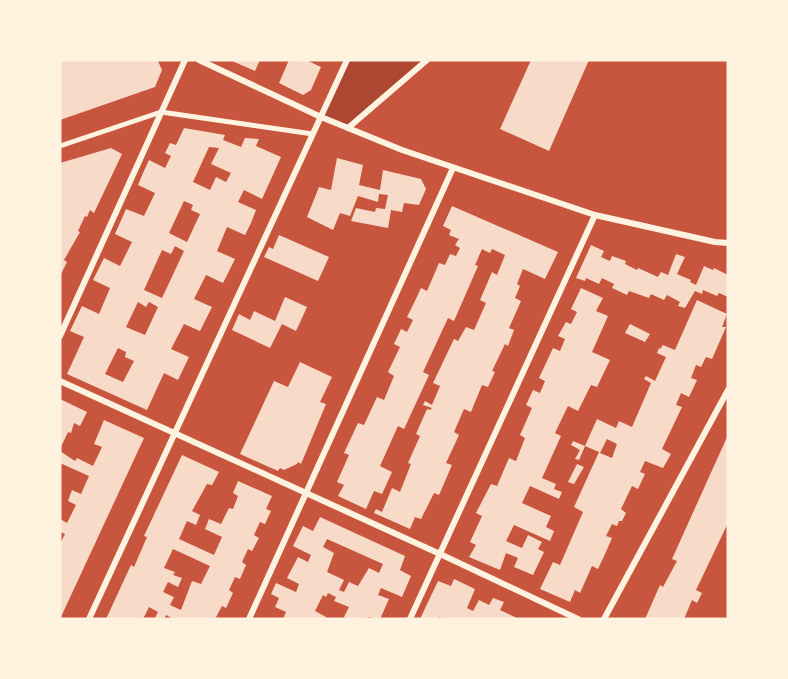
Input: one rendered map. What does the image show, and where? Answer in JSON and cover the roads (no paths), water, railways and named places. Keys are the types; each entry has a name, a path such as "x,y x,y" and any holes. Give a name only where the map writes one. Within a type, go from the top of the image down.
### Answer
{"street":[{"path":"60,336 185,60"},
{"path":"199,60 321,117 453,168 595,215 728,243"},
{"path":"89,619 347,60"},
{"path":"348,128 427,60"},
{"path":"60,146 161,112 313,134"},
{"path":"249,619 453,168"},
{"path":"410,619 595,215"},
{"path":"60,381 578,619"},
{"path":"604,619 728,390"}]}
